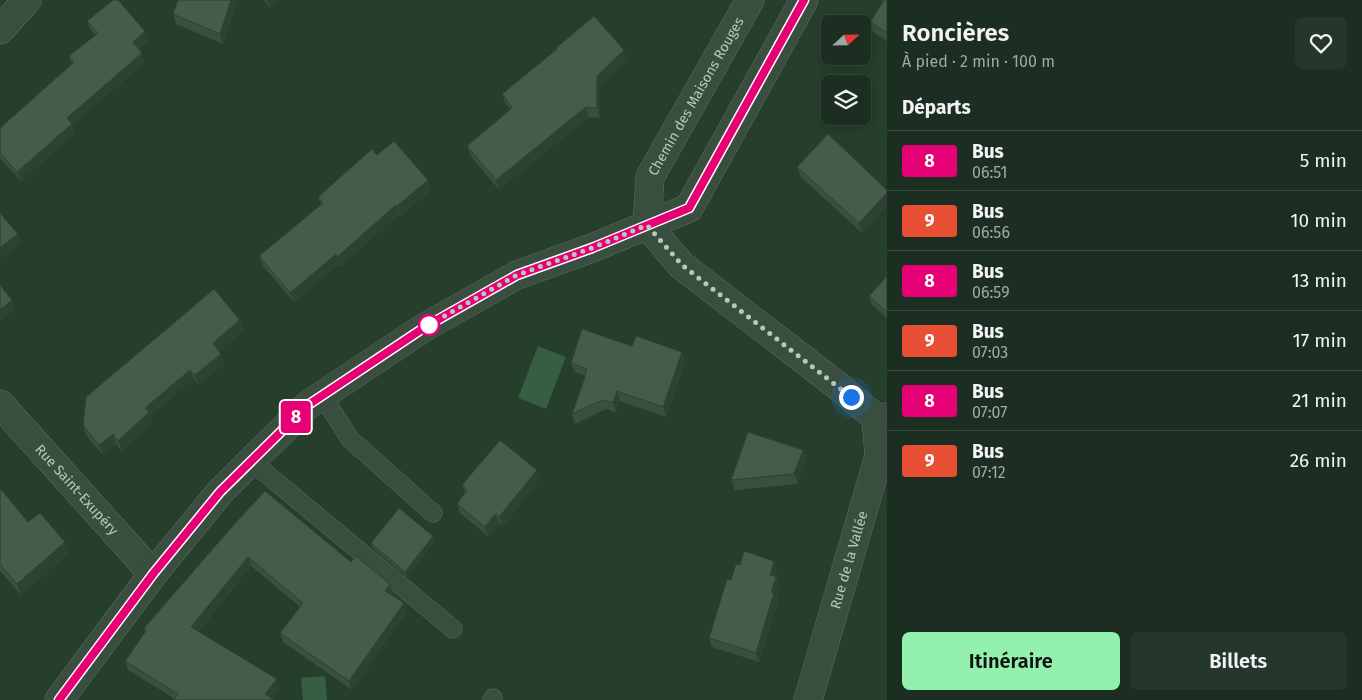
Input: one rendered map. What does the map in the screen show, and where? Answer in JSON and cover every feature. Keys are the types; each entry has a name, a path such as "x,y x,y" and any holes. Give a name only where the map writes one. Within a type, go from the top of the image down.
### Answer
{"street":[{"path":"0,30 27,0"},
{"name":"Chemin des Maisons Rouges","path":"647,225 650,177 750,0"},
{"path":"59,700 153,574 220,492 308,405 425,327 517,275 592,248 689,208 804,0"},
{"path":"647,225 682,265 882,418"},
{"name":"Rue Saint-Exupéry","path":"0,404 153,574"},
{"name":"Rue de la Vallée","path":"808,700 879,456 882,418"}],"lane":[{"path":"322,395 350,438 433,513"},
{"path":"251,461 453,630"}],"shaded area":[{"path":"538,346 566,357 546,409 518,398"},
{"path":"325,676 327,700 303,700 301,678"}],"building":[{"path":"113,0 118,0 145,31 133,42 142,53 67,118 72,124 17,172 0,153 0,128 74,62 69,56 98,33 87,21"},
{"path":"178,0 231,0 220,34 173,14"},
{"path":"884,0 887,0 887,33 871,23"},
{"path":"594,16 624,50 597,76 597,108 586,107 496,180 467,146 512,108 502,94"},
{"path":"828,134 887,190 887,193 859,223 797,167"},
{"path":"394,141 428,180 396,205 337,257 336,254 290,293 259,256 323,203 318,197 372,149 377,155"},
{"path":"0,213 18,234 0,248"},
{"path":"887,276 887,312 869,296"},
{"path":"0,285 12,300 0,310"},
{"path":"214,289 240,320 213,343 221,354 195,375 190,370 145,408 149,412 118,441 113,434 99,445 83,425 86,397"},
{"path":"582,329 632,346 636,336 682,352 663,407 617,391 613,403 602,400 572,414 587,369 571,363"},
{"path":"748,432 803,450 794,474 731,480"},
{"path":"500,440 537,470 499,517 495,514 485,527 457,504 467,490 462,485"},
{"path":"0,488 28,522 40,513 65,542 17,584 0,564"},
{"path":"265,491 351,562 356,556 390,584 385,591 404,603 349,681 280,633 303,603 248,557 191,627 277,679 265,694 274,700 174,700 178,694 125,661 146,631 144,628"},
{"path":"399,508 433,536 405,572 371,543"},
{"path":"744,551 774,561 770,575 776,577 771,592 774,593 756,653 709,638 727,579 731,580 736,564 740,565"}],"bus line":[{"name":"8","path":"59,700 153,574 220,492 308,405 425,327 517,275 592,248 689,208 804,0"}],"route":[{"path":"429,325 425,327 517,275 592,248 647,225 682,265 851,397"}]}
